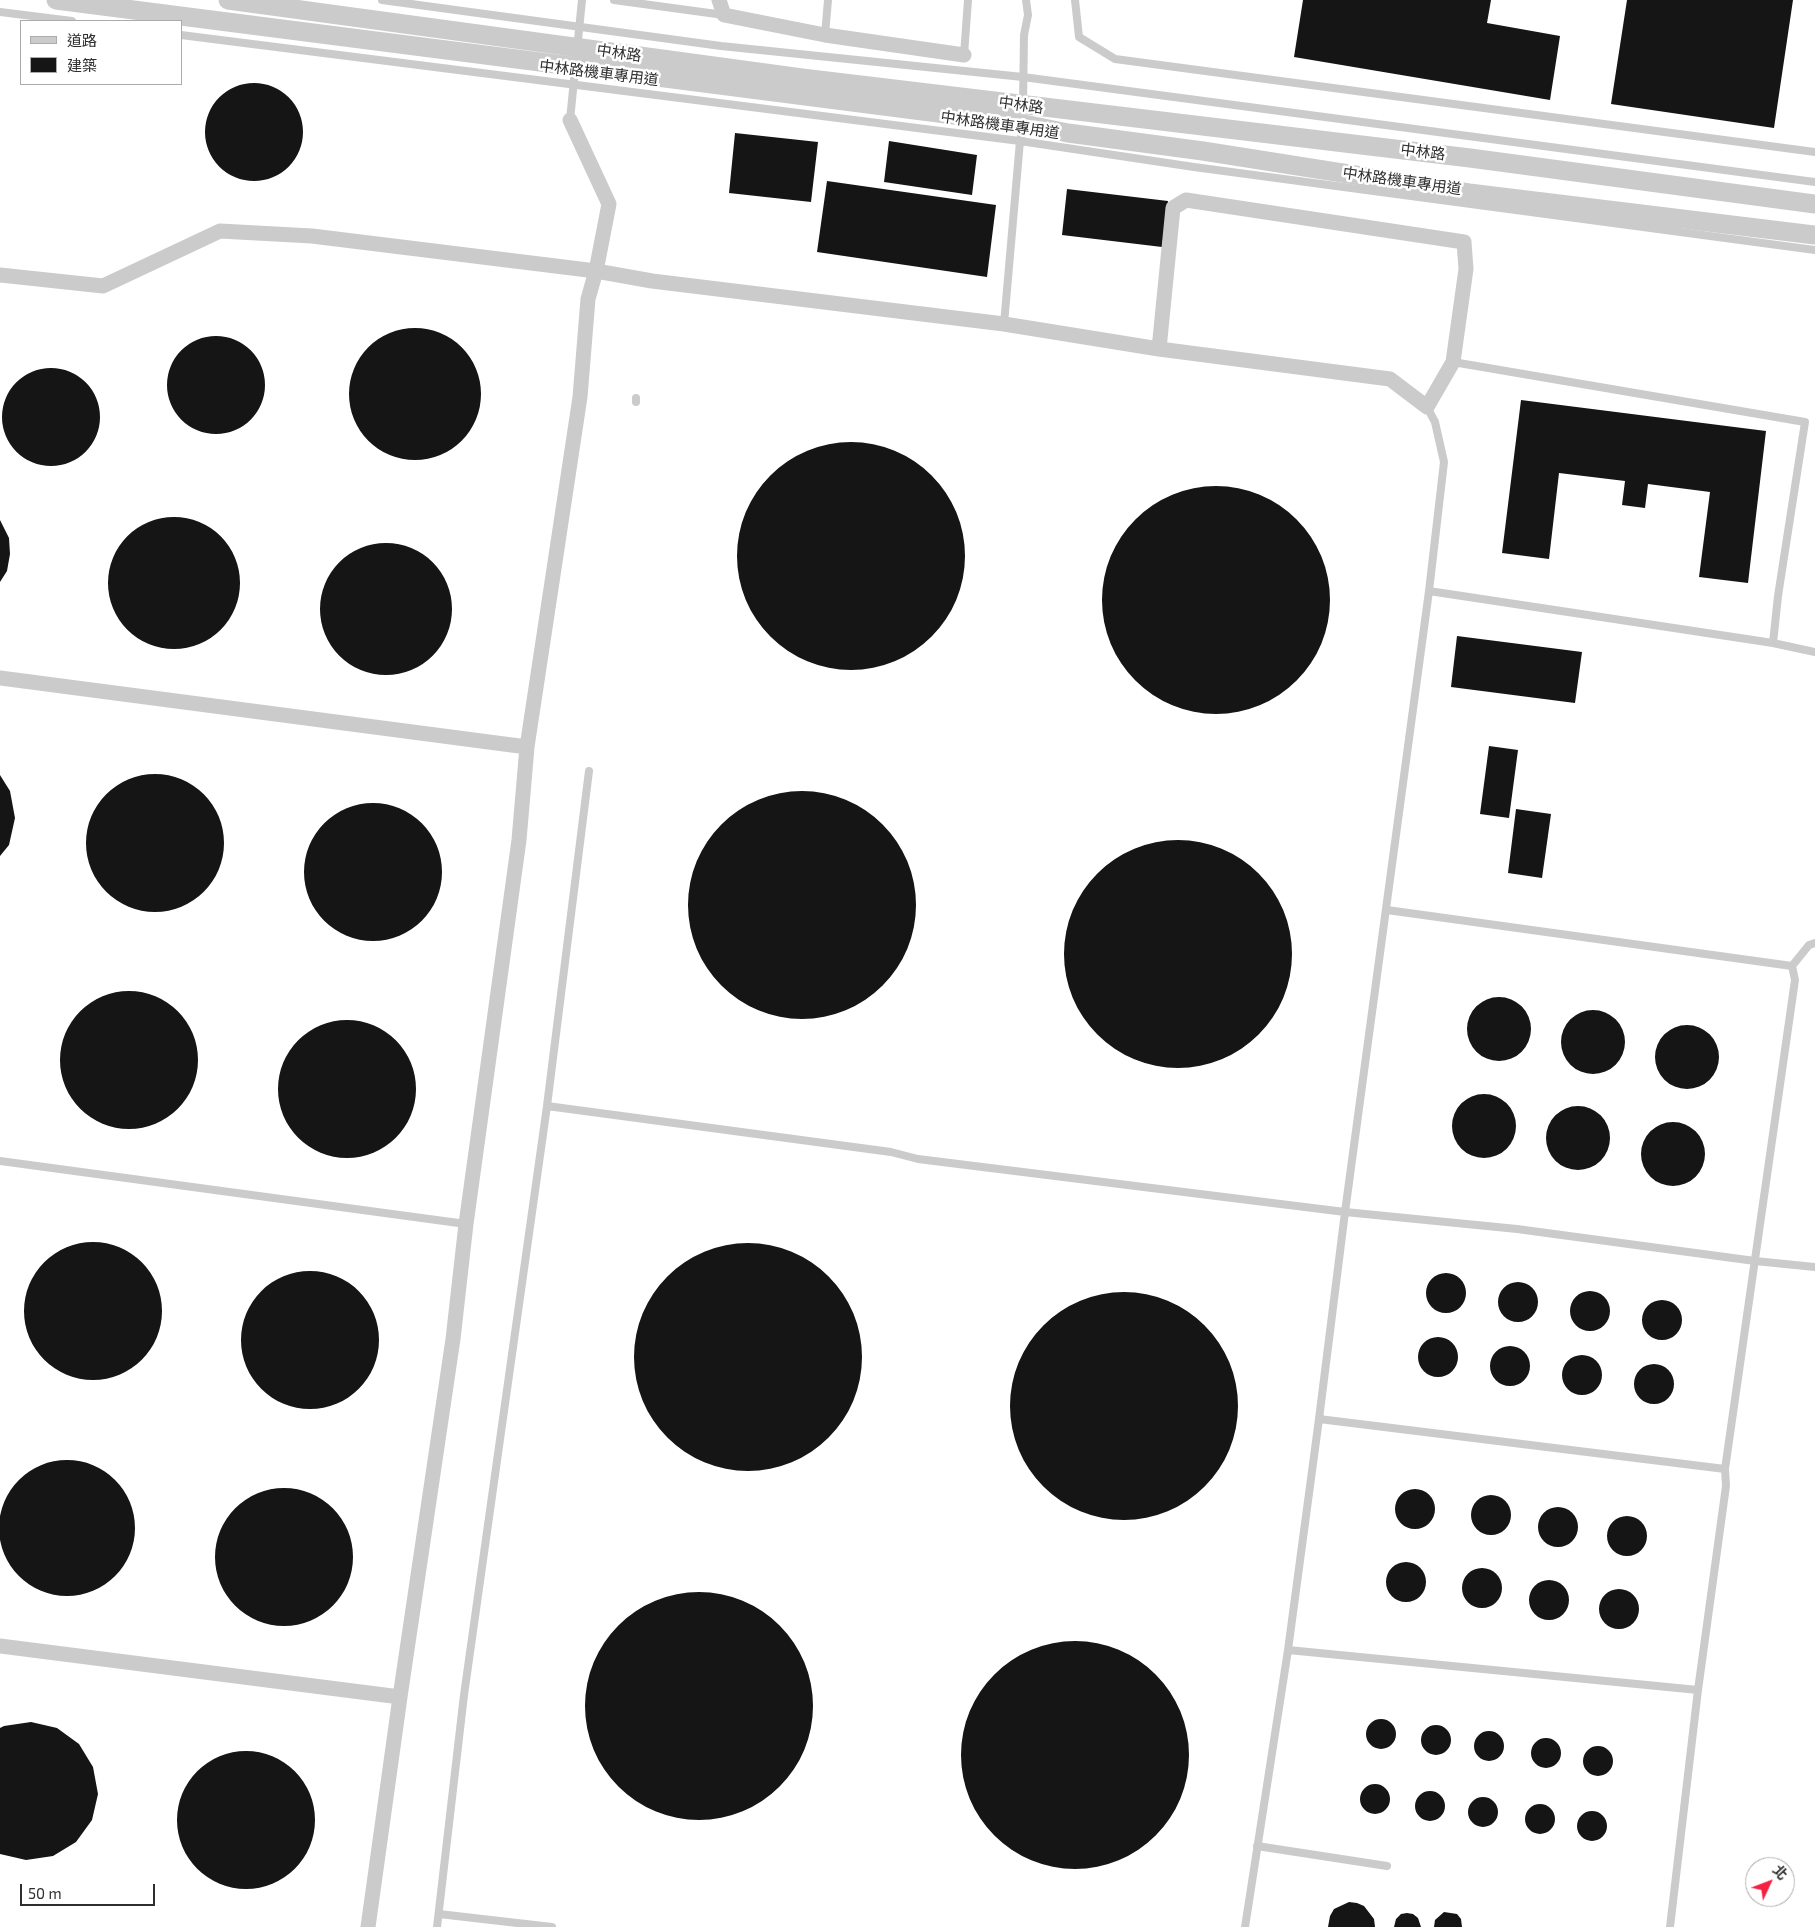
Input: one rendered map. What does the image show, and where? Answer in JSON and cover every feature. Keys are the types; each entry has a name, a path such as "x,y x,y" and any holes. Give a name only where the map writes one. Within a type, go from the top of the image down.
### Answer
{"street":[{"path":"56,0 1022,133 1068,133 1203,151 1469,193 1815,235"},
{"name":"中林路","path":"228,0 802,78 1470,158 1815,204"},
{"path":"719,0 724,15 825,35 964,55"},
{"path":"368,1927 453,1340 466,1224 519,840 527,747 580,397 588,299 596,271 608,204 570,120"},
{"path":"0,275 103,286 220,230 312,236 596,271 652,282 1004,324 1159,349 1390,379 1427,407 1453,362 1466,269 1464,242 1186,200 1173,208 1159,349"},
{"path":"0,678 527,747"},
{"path":"0,1646 400,1697"}],"lane":[{"path":"382,0 721,46 1024,77 1815,182"},
{"path":"570,120 582,0"},
{"path":"614,0 724,15"},
{"path":"825,35 828,0"},
{"path":"964,55 968,0"},
{"path":"1004,324 1022,133 1024,35 1028,15 1026,0"},
{"path":"1075,0 1079,37 1115,59 1815,152"},
{"path":"0,12 64,20"},
{"name":"中林路機車專用道","path":"182,35 1022,133 1194,167 1815,250"},
{"path":"1453,362 1805,422 1778,596 1773,643"},
{"path":"1245,1927 1288,1650 1429,592 1444,462 1435,422 1427,407"},
{"path":"1429,592 1773,643 1815,652"},
{"path":"437,1927 464,1695 547,1106 589,771"},
{"path":"1387,910 1792,966"},
{"path":"1792,966 1809,945 1815,943"},
{"path":"1670,1927 1698,1690 1726,1486 1725,1470 1795,980 1792,966"},
{"path":"547,1106 891,1152 918,1159 1345,1212 1516,1229 1815,1267"},
{"path":"0,1160 466,1224"},
{"path":"1319,1419 1725,1470"},
{"path":"1288,1650 1698,1690"},
{"path":"1257,1846 1387,1866"},
{"path":"439,1914 552,1927"}],"building":[{"path":"1303,0 1491,0 1487,23 1560,36 1550,100 1294,57"},
{"path":"1627,0 1793,0 1774,128 1611,104"},
{"path":"254,83 273,86 289,97 300,113 303,132 300,151 289,167 273,178 254,181 235,178 219,167 208,151 205,132 208,113 219,97 235,86"},
{"path":"735,133 818,142 811,202 729,193"},
{"path":"889,141 977,155 972,195 884,182"},
{"path":"827,181 996,205 987,277 817,252"},
{"path":"1067,189 1168,201 1162,247 1062,235"},
{"path":"415,328 428,329 440,333 462,347 476,369 480,381 480,407 476,419 462,441 440,455 428,459 415,460 402,459 390,455 368,441 354,419 350,407 349,394 350,381 354,369 368,347 390,333 402,329"},
{"path":"216,336 235,339 251,350 262,366 265,385 262,404 251,420 235,431 216,434 197,431 181,420 170,404 167,385 170,366 181,350 197,339"},
{"path":"51,368 70,371 86,382 97,398 100,417 97,436 86,452 70,463 51,466 32,463 16,452 5,436 2,417 5,398 16,382 32,371"},
{"path":"1521,400 1766,431 1748,583 1699,577 1710,492 1648,484 1645,508 1622,505 1625,481 1559,473 1549,559 1502,553"},
{"path":"840,442 862,442 895,450 915,461 932,475 946,492 957,512 965,545 963,578 957,600 946,620 932,637 915,651 895,662 862,670 840,670 807,662 797,657 778,644 763,629 745,600 737,567 737,545 745,512 750,502 763,483 778,468 807,450"},
{"path":"1205,486 1227,486 1260,494 1280,505 1297,519 1311,536 1322,556 1330,589 1328,622 1322,644 1311,664 1297,681 1280,695 1260,706 1227,714 1205,714 1172,706 1162,701 1143,688 1128,673 1110,644 1102,611 1102,589 1110,556 1115,546 1128,527 1143,512 1172,494"},
{"path":"174,517 187,518 199,522 221,536 235,558 239,570 239,596 235,608 221,630 199,644 187,648 174,649 161,648 149,644 127,630 113,608 109,596 108,583 109,570 113,558 127,536 149,522 161,518"},
{"path":"0,520 9,538 10,554 7,571 0,582"},
{"path":"386,543 399,544 411,548 433,562 447,584 451,596 451,622 447,634 433,656 411,670 399,674 386,675 373,674 361,670 339,656 325,634 321,622 320,609 321,596 325,584 339,562 361,548 373,544"},
{"path":"1457,636 1582,652 1575,703 1451,687"},
{"path":"1489,746 1518,750 1509,818 1480,814"},
{"path":"155,774 181,780 204,794 218,817 224,843 218,869 204,892 181,906 155,912 129,906 106,892 92,869 86,843 92,817 106,794 129,780"},
{"path":"0,775 10,791 15,818 9,845 0,856"},
{"path":"791,791 813,791 846,799 866,810 883,824 897,841 908,861 916,894 914,927 908,949 897,969 883,986 866,1000 846,1011 813,1019 791,1019 758,1011 748,1006 729,993 714,978 696,949 688,916 688,894 696,861 701,851 714,832 729,817 758,799"},
{"path":"373,803 399,809 411,815 421,824 430,834 436,846 442,872 436,898 430,910 421,920 411,929 399,935 373,941 347,935 335,929 325,920 316,910 310,898 304,872 310,846 316,834 325,824 335,815 347,809"},
{"path":"1516,809 1551,814 1542,878 1508,873"},
{"path":"1167,840 1189,840 1222,848 1242,859 1259,873 1273,890 1284,910 1292,943 1290,976 1284,998 1273,1018 1259,1035 1242,1049 1222,1060 1189,1068 1167,1068 1134,1060 1124,1055 1105,1042 1090,1027 1072,998 1064,965 1064,943 1072,910 1077,900 1090,881 1105,866 1134,848"},
{"path":"129,991 155,997 167,1003 177,1012 186,1022 192,1034 198,1060 192,1086 186,1098 177,1108 167,1117 155,1123 129,1129 103,1123 91,1117 81,1108 72,1098 66,1086 60,1060 66,1034 72,1022 81,1012 91,1003 103,997"},
{"path":"1493,997 1505,997 1522,1006 1529,1017 1531,1029 1529,1041 1522,1052 1505,1061 1493,1061 1481,1056 1472,1047 1467,1035 1467,1023 1472,1011 1481,1002"},
{"path":"1587,1010 1599,1010 1616,1019 1623,1030 1625,1042 1623,1054 1616,1065 1599,1074 1587,1074 1575,1069 1566,1060 1561,1048 1561,1036 1566,1024 1575,1015"},
{"path":"347,1020 373,1026 385,1032 395,1041 404,1051 410,1063 416,1089 410,1115 404,1127 395,1137 385,1146 373,1152 347,1158 321,1152 309,1146 299,1137 290,1127 284,1115 278,1089 284,1063 290,1051 299,1041 309,1032 321,1026"},
{"path":"1681,1025 1693,1025 1710,1034 1717,1045 1719,1057 1717,1069 1710,1080 1693,1089 1681,1089 1669,1084 1660,1075 1655,1063 1655,1051 1660,1039 1669,1030"},
{"path":"1478,1094 1490,1094 1507,1103 1514,1114 1516,1126 1514,1138 1507,1149 1490,1158 1478,1158 1466,1153 1457,1144 1452,1132 1452,1120 1457,1108 1466,1099"},
{"path":"1572,1106 1584,1106 1601,1115 1608,1126 1610,1138 1608,1150 1601,1161 1584,1170 1572,1170 1560,1165 1551,1156 1546,1144 1546,1132 1551,1120 1560,1111"},
{"path":"1667,1122 1679,1122 1696,1131 1703,1142 1705,1154 1703,1166 1696,1177 1679,1186 1667,1186 1655,1181 1646,1172 1641,1160 1641,1148 1646,1136 1655,1127"},
{"path":"93,1242 119,1248 131,1254 141,1263 150,1273 156,1285 162,1311 156,1337 150,1349 141,1359 131,1368 119,1374 93,1380 67,1374 55,1368 45,1359 36,1349 30,1337 24,1311 30,1285 36,1273 45,1263 55,1254 67,1248"},
{"path":"737,1243 759,1243 792,1251 812,1262 829,1276 843,1293 854,1313 862,1346 860,1379 854,1401 843,1421 829,1438 812,1452 792,1463 759,1471 737,1471 704,1463 694,1458 675,1445 660,1430 642,1401 634,1368 634,1346 642,1313 647,1303 660,1284 675,1269 704,1251"},
{"path":"310,1271 336,1277 348,1283 358,1292 367,1302 373,1314 379,1340 373,1366 367,1378 358,1388 348,1397 336,1403 310,1409 284,1403 272,1397 262,1388 253,1378 247,1366 241,1340 247,1314 253,1302 262,1292 272,1283 284,1277"},
{"path":"1450,1273 1457,1276 1463,1282 1466,1293 1465,1301 1457,1310 1450,1313 1442,1313 1435,1310 1427,1301 1426,1289 1429,1282 1438,1274"},
{"path":"1522,1282 1529,1285 1535,1291 1538,1302 1537,1310 1529,1319 1522,1322 1514,1322 1507,1319 1499,1310 1498,1298 1501,1291 1510,1283"},
{"path":"1594,1291 1601,1294 1607,1300 1610,1311 1609,1319 1601,1328 1594,1331 1586,1331 1579,1328 1571,1319 1570,1307 1573,1300 1582,1292"},
{"path":"1113,1292 1135,1292 1168,1300 1188,1311 1205,1325 1219,1342 1230,1362 1238,1395 1236,1428 1230,1450 1219,1470 1205,1487 1188,1501 1168,1512 1135,1520 1113,1520 1080,1512 1070,1507 1051,1494 1036,1479 1018,1450 1010,1417 1010,1395 1018,1362 1023,1352 1036,1333 1051,1318 1080,1300"},
{"path":"1666,1300 1673,1303 1679,1309 1682,1320 1681,1328 1673,1337 1666,1340 1658,1340 1651,1337 1643,1328 1642,1316 1645,1309 1654,1301"},
{"path":"1442,1337 1449,1340 1455,1346 1458,1357 1457,1365 1449,1374 1442,1377 1434,1377 1427,1374 1419,1365 1418,1353 1421,1346 1430,1338"},
{"path":"1514,1346 1521,1349 1527,1355 1530,1366 1529,1374 1521,1383 1514,1386 1506,1386 1499,1383 1491,1374 1490,1362 1493,1355 1502,1347"},
{"path":"1586,1355 1593,1358 1599,1364 1602,1375 1601,1383 1593,1392 1586,1395 1578,1395 1571,1392 1563,1383 1562,1371 1565,1364 1574,1356"},
{"path":"1658,1364 1665,1367 1671,1373 1674,1384 1673,1392 1665,1401 1658,1404 1650,1404 1643,1401 1635,1392 1634,1380 1637,1373 1646,1365"},
{"path":"67,1460 93,1465 105,1471 115,1480 124,1490 130,1502 135,1528 130,1554 124,1566 115,1576 105,1585 93,1591 67,1596 41,1591 29,1585 19,1576 10,1566 4,1554 -1,1528 4,1502 10,1490 19,1480 29,1471 41,1465"},
{"path":"284,1488 310,1494 322,1500 332,1509 341,1519 347,1531 353,1557 347,1583 341,1595 332,1605 322,1614 310,1620 284,1626 258,1620 246,1614 236,1605 227,1595 221,1583 215,1557 221,1531 227,1519 236,1509 246,1500 258,1494"},
{"path":"1419,1489 1426,1492 1432,1498 1435,1509 1434,1517 1426,1526 1419,1529 1411,1529 1404,1526 1396,1517 1395,1505 1398,1498 1407,1490"},
{"path":"1487,1495 1495,1495 1502,1498 1508,1504 1511,1515 1508,1526 1502,1532 1495,1535 1487,1535 1480,1532 1474,1526 1471,1519 1471,1511 1474,1504 1480,1498"},
{"path":"1562,1507 1569,1510 1575,1516 1578,1527 1577,1535 1569,1544 1562,1547 1554,1547 1547,1544 1539,1535 1538,1523 1541,1516 1550,1508"},
{"path":"1631,1516 1638,1519 1644,1525 1647,1536 1646,1544 1638,1553 1631,1556 1623,1556 1616,1553 1608,1544 1607,1532 1610,1525 1619,1517"},
{"path":"1410,1562 1417,1565 1423,1571 1426,1582 1425,1590 1417,1599 1410,1602 1402,1602 1395,1599 1387,1590 1386,1578 1389,1571 1398,1563"},
{"path":"1486,1568 1493,1571 1499,1577 1502,1588 1501,1596 1493,1605 1486,1608 1478,1608 1471,1605 1463,1596 1462,1584 1465,1577 1474,1569"},
{"path":"1553,1580 1560,1583 1566,1589 1569,1600 1568,1608 1560,1617 1553,1620 1545,1620 1538,1617 1530,1608 1529,1596 1532,1589 1541,1581"},
{"path":"1623,1589 1630,1592 1636,1598 1639,1609 1638,1617 1630,1626 1623,1629 1615,1629 1608,1626 1600,1617 1599,1605 1602,1598 1611,1590"},
{"path":"688,1592 710,1592 743,1600 763,1611 780,1625 794,1642 805,1662 813,1695 811,1728 805,1750 794,1770 780,1787 763,1801 743,1812 710,1820 688,1820 655,1812 645,1807 626,1794 611,1779 593,1750 585,1717 585,1695 593,1662 598,1652 611,1633 626,1618 655,1600"},
{"path":"1064,1641 1086,1641 1119,1649 1139,1660 1156,1674 1170,1691 1181,1711 1189,1744 1187,1777 1181,1799 1170,1819 1156,1836 1139,1850 1119,1861 1086,1869 1064,1869 1031,1861 1021,1856 1002,1843 987,1828 969,1799 961,1766 961,1744 969,1711 974,1701 987,1682 1002,1667 1031,1649"},
{"path":"1381,1719 1392,1723 1396,1734 1392,1745 1381,1749 1370,1745 1366,1734 1370,1723"},
{"path":"31,1722 57,1728 79,1744 93,1767 98,1794 92,1820 76,1842 53,1856 26,1860 0,1854 0,1728"},
{"path":"1436,1725 1447,1729 1451,1740 1447,1751 1436,1755 1425,1751 1421,1740 1425,1729"},
{"path":"1489,1731 1500,1735 1504,1746 1500,1757 1489,1761 1478,1757 1474,1746 1478,1735"},
{"path":"1546,1738 1557,1742 1561,1753 1557,1764 1546,1768 1535,1764 1531,1753 1535,1742"},
{"path":"1598,1746 1609,1750 1613,1761 1609,1772 1598,1776 1587,1772 1583,1761 1587,1750"},
{"path":"246,1751 272,1757 284,1763 294,1772 303,1782 309,1794 315,1820 309,1846 303,1858 294,1868 284,1877 272,1883 246,1889 220,1883 208,1877 198,1868 189,1858 183,1846 177,1820 183,1794 189,1782 198,1772 208,1763 220,1757"},
{"path":"1375,1784 1386,1788 1390,1799 1386,1810 1375,1814 1364,1810 1360,1799 1364,1788"},
{"path":"1430,1791 1441,1795 1445,1806 1441,1817 1430,1821 1419,1817 1415,1806 1419,1795"},
{"path":"1483,1797 1494,1801 1498,1812 1494,1823 1483,1827 1472,1823 1468,1812 1472,1801"},
{"path":"1540,1804 1551,1808 1555,1819 1551,1830 1540,1834 1529,1830 1525,1819 1529,1808"},
{"path":"1592,1811 1603,1815 1607,1826 1603,1837 1592,1841 1581,1837 1577,1826 1581,1815"},
{"path":"1349,1902 1364,1906 1374,1919 1375,1927 1328,1927 1330,1916 1334,1909"},
{"path":"1444,1912 1457,1914 1461,1919 1462,1927 1434,1927 1435,1920"},
{"path":"1401,1914 1413,1914 1418,1918 1421,1927 1394,1927 1396,1919"}]}
